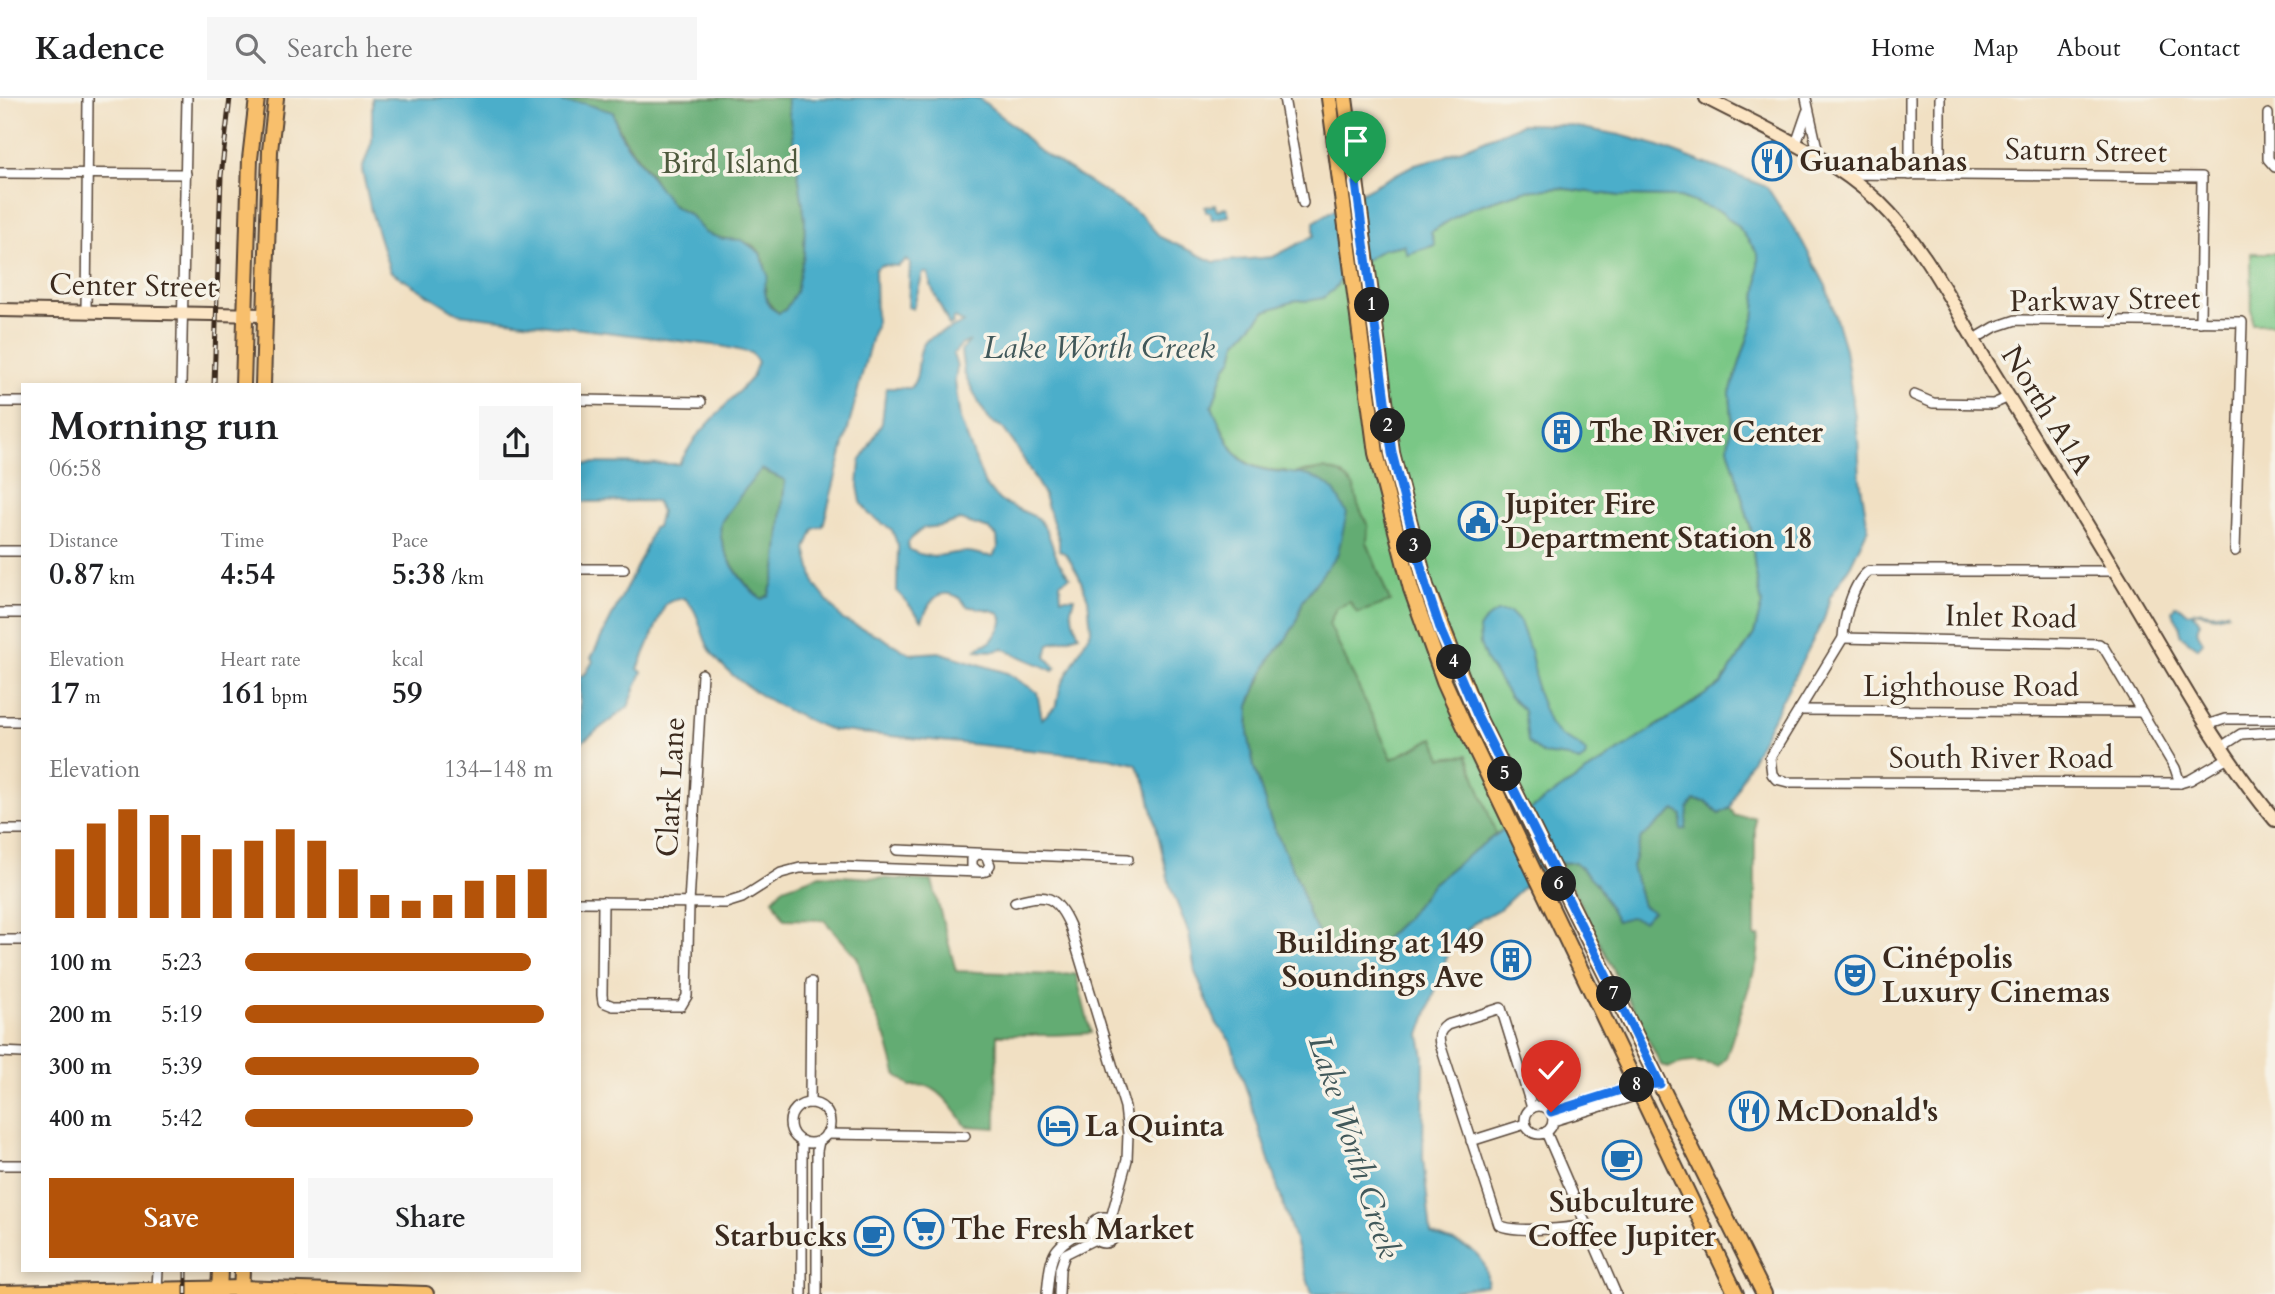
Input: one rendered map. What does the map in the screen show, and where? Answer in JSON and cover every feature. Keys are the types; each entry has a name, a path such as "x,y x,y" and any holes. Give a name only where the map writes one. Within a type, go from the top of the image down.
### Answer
{"main road":[{"path":"243,383 250,159 257,98"},
{"path":"263,383 270,151 276,98"},
{"path":"1329,98 1376,453 1410,589 1444,681 1736,1294"},
{"path":"1345,98 1392,453 1426,586 1459,674 1518,800 1764,1294"},
{"path":"1724,1294 1725,1271"},
{"path":"219,1291 220,1272"},
{"path":"242,1272 242,1291"},
{"path":"0,1293 157,1289 426,1294"}],"street":[{"path":"86,311 88,98"},
{"path":"181,383 187,98"},
{"path":"1284,98 1304,203"},
{"name":"North A1A","path":"1706,98 1796,144 1845,174 1877,201 1911,238 1937,275 1973,340 2116,571 2224,753 2275,820"},
{"path":"1806,98 1819,157"},
{"path":"1910,98 1910,175"},
{"path":"1940,98 1940,174"},
{"path":"1796,144 1807,110"},
{"path":"2268,114 2268,159 2275,167"},
{"path":"0,173 186,174"},
{"name":"Saturn Street","path":"1845,174 2202,177 2200,322"},
{"name":"Center Street","path":"0,310 265,315"},
{"name":"Parkway Street","path":"1973,340 2016,320 2242,322 2235,551"},
{"path":"1913,395 1933,403 1993,404 2009,397"},
{"path":"581,400 701,402"},
{"path":"0,402 21,402"},
{"path":"0,551 21,551"},
{"path":"581,569 624,569"},
{"path":"1799,710 1843,638 1844,620 1858,584 1870,571 2116,571"},
{"path":"0,613 21,613"},
{"name":"Inlet Road","path":"1843,638 2093,642 2104,648 2175,768 2180,783"},
{"name":"Clark Lane","path":"603,902 603,1002 614,1006 681,1006 685,1002 702,674"},
{"name":"Lighthouse Road","path":"1799,710 2142,712"},
{"name":"South River Road","path":"1799,710 1770,758 1772,774 1776,779 1788,782 2180,783 2224,753 2241,734 2275,732"},
{"path":"2207,725 2225,719 2275,719"},
{"path":"0,721 21,722"},
{"path":"0,830 21,830"},
{"path":"897,850 1128,859"},
{"path":"581,902 726,903 742,898 781,873 800,868 839,867 977,871 986,871 990,865 988,857 981,854 974,856 972,863 977,871"},
{"path":"1015,902 1034,896 1048,898 1063,910 1086,978 1125,1107 1128,1134 1127,1160 1111,1218"},
{"path":"0,940 21,940"},
{"path":"810,1103 811,982"},
{"path":"1532,1108 1501,1008 1447,1025 1441,1030 1439,1037 1499,1224 1510,1228 1567,1228 1587,1224"},
{"path":"0,1052 21,1053"},
{"path":"1552,1117 1660,1084"},
{"path":"802,1294 802,1141 793,1133 790,1119 797,1108 810,1103 827,1111 830,1121 817,1151 817,1294"},
{"path":"1525,1124 1526,1115 1532,1108 1544,1107 1552,1117"},
{"path":"1552,1117 1546,1132 1616,1294"},
{"path":"1471,1141 1525,1124"},
{"path":"1525,1124 1535,1133 1546,1132"},
{"path":"802,1141 823,1138 965,1136"},
{"path":"0,1165 21,1165"},
{"path":"1047,1294 1049,1266 1058,1246 1091,1227 1099,1218 1111,1218 1117,1225 1115,1238 1107,1243 1095,1239 1065,1254 1060,1269 1059,1294"},
{"path":"1091,1227 1095,1239"},
{"path":"157,1289 158,1272"}],"green space":[{"name":"Bird Island","path":"563,98 787,98 805,219 804,254 797,292 785,310 779,313 767,300 764,262 756,248 743,242 707,234 689,214 671,203 628,144 613,112 563,103"},
{"path":"1559,188 1620,196 1680,197 1721,212 1740,229 1758,253 1754,319 1730,393 1732,418 1728,447 1751,529 1762,604 1754,634 1721,684 1496,834 1407,917 1286,471 1269,470 1245,462 1231,445 1212,407 1237,342 1265,311 1297,300 1308,301 1333,290 1347,272 1383,249 1404,245 1407,254 1435,245 1431,232 1468,209 1524,191"},
{"path":"2251,253 2275,253 2275,324 2252,324"},
{"path":"760,469 785,480 776,571 769,595 762,599 739,575 727,554 721,533 721,523"},
{"path":"1324,469 1342,474 1354,487 1358,505 1368,526 1367,542 1390,602 1357,613 1350,602 1336,608 1329,624 1392,759 1434,738 1442,758 1467,755 1496,834 1433,883 1407,917 1367,956 1335,956 1326,948 1308,914 1300,885 1270,819 1254,767 1248,733 1249,706 1270,659 1296,623 1303,600 1337,553 1341,534 1322,482 1296,473"},
{"path":"1694,800 1707,802 1719,814 1730,808 1735,816 1755,817 1755,937 1760,937 1757,962 1726,1058 1718,1066 1692,1062 1668,1068 1661,1065 1560,864 1575,862 1596,883 1617,921 1643,906 1632,867 1641,838 1675,810 1682,815"},
{"path":"820,875 932,881 956,971 1076,974 1091,1033 997,1035 996,1128 966,1126 944,1097 927,1086 910,1086 896,1074 886,1037 871,1006 857,957 824,920 784,919 773,899 783,888"}],"water":[{"name":"Lake Worth Creek","path":"372,98 563,98 563,103 583,103 613,112 618,130 627,145 673,206 690,215 705,233 723,239 742,240 760,253 768,276 764,288 767,300 770,307 779,313 785,310 796,292 804,254 805,219 787,98 979,98 1015,127 1035,148 1141,215 1160,237 1214,262 1273,257 1314,236 1314,222 1366,190 1415,164 1443,157 1522,124 1566,125 1620,135 1659,146 1767,187 1802,241 1826,286 1845,349 1868,528 1851,564 1830,597 1824,619 1740,782 1730,808 1719,814 1707,802 1694,800 1688,808 1686,829 1681,830 1682,815 1675,810 1641,838 1632,867 1643,906 1653,912 1643,921 1630,917 1617,921 1596,883 1575,862 1560,863 1534,877 1501,908 1474,923 1452,946 1420,1035 1424,1057 1423,1158 1431,1234 1462,1245 1478,1256 1484,1263 1487,1285 1454,1291 1454,1294 1312,1294 1231,1042 1217,1024 1195,972 1189,934 1170,886 1146,783 1136,764 1109,758 831,730 764,698 733,675 710,650 697,616 684,598 665,605 638,669 642,672 628,707 581,742 581,676 593,661 591,658 642,556 653,528 657,527 661,511 656,502 652,501 581,502 581,463 679,464 696,437 752,377 758,362 751,353 721,346 459,314 390,271 371,211 362,170 372,141","holes":["1559,188 1620,196 1680,197 1721,212 1740,229 1758,254 1754,319 1730,393 1732,418 1728,447 1751,529 1762,604 1754,634 1721,684 1547,798 1471,853 1433,883 1407,917 1367,956 1335,956 1326,948 1308,914 1300,885 1270,819 1254,767 1248,733 1249,706 1257,685 1270,659 1296,623 1303,600 1338,553 1347,513 1333,490 1323,482 1300,474 1251,466 1241,459 1228,442 1212,407 1237,342 1265,311 1297,300 1323,298 1347,272 1383,249 1404,245 1407,254 1435,245 1431,232 1468,209 1524,191","906,260 910,263 908,307 913,309 923,273 928,273 949,326 955,318 963,322 925,342 920,353 916,377 910,388 886,388 882,423 860,462 858,486 861,502 869,514 892,530 898,546 897,591 922,620 933,600 951,594 960,598 966,606 991,610 1001,616 1000,628 994,637 976,650 995,651 1003,648 1053,671 1056,668 1046,657 1049,644 1079,635 1071,609 1074,598 1061,598 1060,583 1070,577 1058,561 1047,531 1038,518 1000,501 985,485 960,419 955,381 957,367 953,354 961,345 970,341 961,351 964,373 990,421 1002,427 1016,446 1043,493 1059,540 1059,550 1067,555 1088,599 1091,630 1060,687 1057,705 1042,719 1037,692 1007,673 939,652 910,654 843,620 815,585 806,549 814,529 823,526 876,327 875,270 881,265 898,266","761,469 785,480 776,571 769,595 762,599 739,576 727,555 721,533 721,523","960,520 989,529 997,536 998,548 993,556 969,552 931,556 909,549 908,543 923,528"]},
{"path":"1215,205 1217,211 1227,207 1229,216 1212,219 1205,207"},
{"path":"2175,606 2188,613 2196,611 2227,611 2228,613 2215,616 2195,612 2193,614 2200,622 2197,630 2203,642 2198,648 2180,635 2180,625 2172,612"},
{"path":"1497,612 1510,612 1520,622 1530,650 1536,689 1550,725 1561,736 1586,752 1585,758 1579,762 1568,757 1542,754 1528,742 1524,711 1509,696 1486,660 1480,644 1479,628"}],"railway":[{"path":"214,383 221,176 230,98"},
{"path":"186,1272 186,1294"}],"place":[{"name":"Guanabanas","path":"1772,161"},
{"name":"The River Center","path":"1562,432"},
{"name":"Jupiter Fire Department Station 18","path":"1478,521"},
{"name":"Building at 149 Soundings Ave","path":"1511,960"},
{"name":"Cinépolis Luxury Cinemas","path":"1855,975"},
{"name":"McDonald's","path":"1749,1111"},
{"name":"La Quinta","path":"1058,1126"},
{"name":"Subculture Coffee Jupiter","path":"1622,1160"},
{"name":"The Fresh Market","path":"924,1229"},
{"name":"Starbucks","path":"874,1236"}],"route":[{"path":"1356,183 1392,453 1413,542 1441,631 1477,715 1660,1084 1637,1085 1551,1112"}]}
